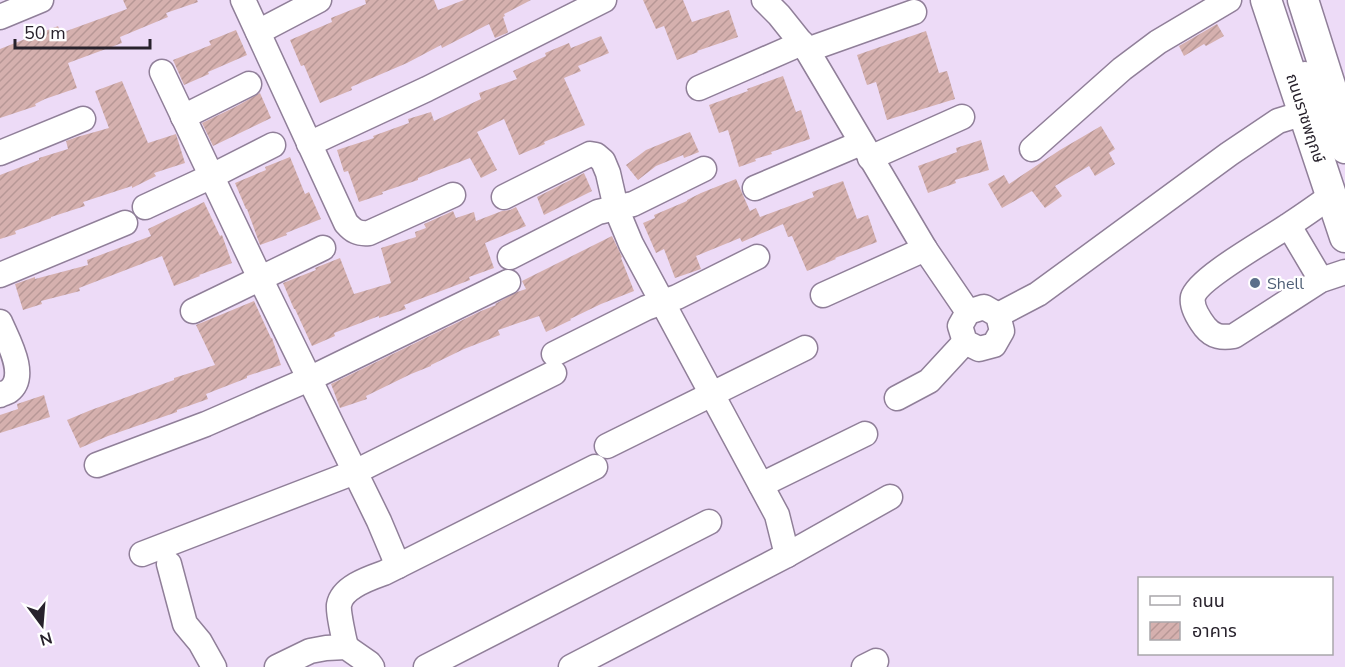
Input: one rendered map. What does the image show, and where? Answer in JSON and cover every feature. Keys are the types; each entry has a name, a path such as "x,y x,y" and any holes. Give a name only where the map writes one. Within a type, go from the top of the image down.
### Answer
{"main road":[{"name":"ถนนราชพฤกษ์","path":"1302,0 1345,129"},
{"name":"ถนนราชพฤกษ์","path":"1270,11 1345,237"},
{"path":"1270,11 1345,148"}],"street":[{"path":"0,17 40,0"},
{"path":"243,0 346,223 352,230 360,234 369,233 453,195"},
{"path":"258,32 319,0"},
{"path":"309,144 427,89 604,0"},
{"path":"764,0 804,46 926,249 968,312"},
{"path":"1032,149 1122,69 1158,42 1229,0"},
{"path":"699,88 804,46 914,12"},
{"path":"162,72 379,521 398,566"},
{"path":"183,117 249,84"},
{"path":"998,315 1038,294 1229,154 1278,121 1304,113"},
{"path":"755,188 962,117"},
{"path":"0,153 82,119"},
{"path":"145,207 273,145"},
{"path":"504,197 590,154 596,155 603,161 616,208 631,244 777,515 787,555"},
{"path":"510,257 598,212 633,204 704,169"},
{"path":"1331,196 1200,286 1194,295 1193,303 1205,327 1213,335 1223,338 1233,336 1321,280 1345,272"},
{"path":"0,275 124,223"},
{"path":"1289,226 1321,280"},
{"path":"193,311 323,248"},
{"path":"823,295 926,249"},
{"path":"142,554 355,472 554,363 646,308 677,297 757,257"},
{"path":"98,465 206,424 309,380 508,282"},
{"path":"984,308 998,315 1002,331 994,345 979,349 965,342 960,326 968,312 984,308"},
{"path":"0,322 17,363 17,378 10,390 0,395"},
{"path":"897,399 929,381 965,342"},
{"path":"607,446 806,348"},
{"path":"761,485 866,434"},
{"path":"346,647 339,604 346,593 361,582 398,566 595,467"},
{"path":"571,667 787,555 890,496"},
{"path":"426,667 709,522"},
{"path":"169,564 185,624 200,642 214,667"},
{"path":"277,667 310,651 346,647 372,667"}],"building":[{"path":"123,0 197,0 198,2 166,13 168,17 120,37 122,43 68,63 77,88 45,99 35,104 36,106 0,118 0,49 58,26 61,33 127,9"},
{"path":"365,0 434,0 438,10 464,0 531,0 504,14 507,33 495,38 489,24 442,48 441,45 407,63 351,87 352,90 320,103 304,65 301,66 290,40 332,22 331,18 366,4"},
{"path":"643,0 683,0 692,22 729,10 738,37 677,60 664,26 656,29"},
{"path":"1217,24 1224,36 1184,56 1179,46"},
{"path":"236,30 247,55 184,85 173,60 211,45 209,41"},
{"path":"926,31 939,73 947,71 955,99 887,120 876,82 867,85 857,55"},
{"path":"601,36 609,53 578,66 581,71 564,78 585,125 519,155 504,119 477,132 497,170 481,178 470,158 359,202 348,171 344,172 337,150 374,138 373,136 409,123 408,119 431,112 434,121 481,99 479,93 517,79 513,71 546,56 545,53 569,43 571,48"},
{"path":"783,76 796,112 801,110 810,139 771,152 772,154 739,167 728,130 719,133 709,105"},
{"path":"122,81 148,143 176,134 185,163 154,173 156,176 132,188 132,186 83,202 85,206 51,217 0,239 0,175 39,160 39,158 68,149 66,141 109,128 95,91"},
{"path":"260,93 271,118 213,146 202,123"},
{"path":"1101,126 1115,149 1109,153 1115,164 1095,176 1089,166 1055,186 1062,196 1045,208 1032,191 1002,208 988,184 1004,175 1009,184"},
{"path":"690,132 699,152 684,158 683,155 656,166 638,180 626,165 646,150"},
{"path":"981,140 989,170 955,180 956,183 928,193 918,166 957,152 956,148"},
{"path":"290,157 305,194 309,192 321,219 260,245 235,183"},
{"path":"584,173 592,191 544,215 537,197"},
{"path":"736,179 750,211 756,208 760,217 814,197 812,192 843,181 857,219 868,215 877,242 807,271 792,236 788,237 783,224 742,242 740,238 696,256 701,269 675,278 664,249 656,253 643,223 655,218 654,215"},
{"path":"204,202 220,236 222,235 232,263 174,286 162,256 79,288 80,291 41,301 42,304 23,310 15,284 88,265 87,260 151,236 148,229"},
{"path":"516,207 526,226 485,243 494,268 469,277 470,280 404,305 406,309 379,318 379,316 334,333 335,336 312,346 283,283 340,258 354,294 391,283 381,248 416,237 415,232 426,228 424,224 453,211 456,218 474,212 476,221"},
{"path":"612,236 634,291 601,304 546,332 539,316 498,330 500,335 411,374 366,396 367,399 340,408 331,384 496,305 526,289 522,281"},
{"path":"254,301 272,338 281,365 247,376 247,378 206,394 208,399 177,410 177,412 80,448 67,420 174,380 174,378 215,365 196,325"},
{"path":"44,395 50,417 0,433 0,415 18,409 17,404"}],"place":[{"name":"Shell","path":"1255,283"}]}
